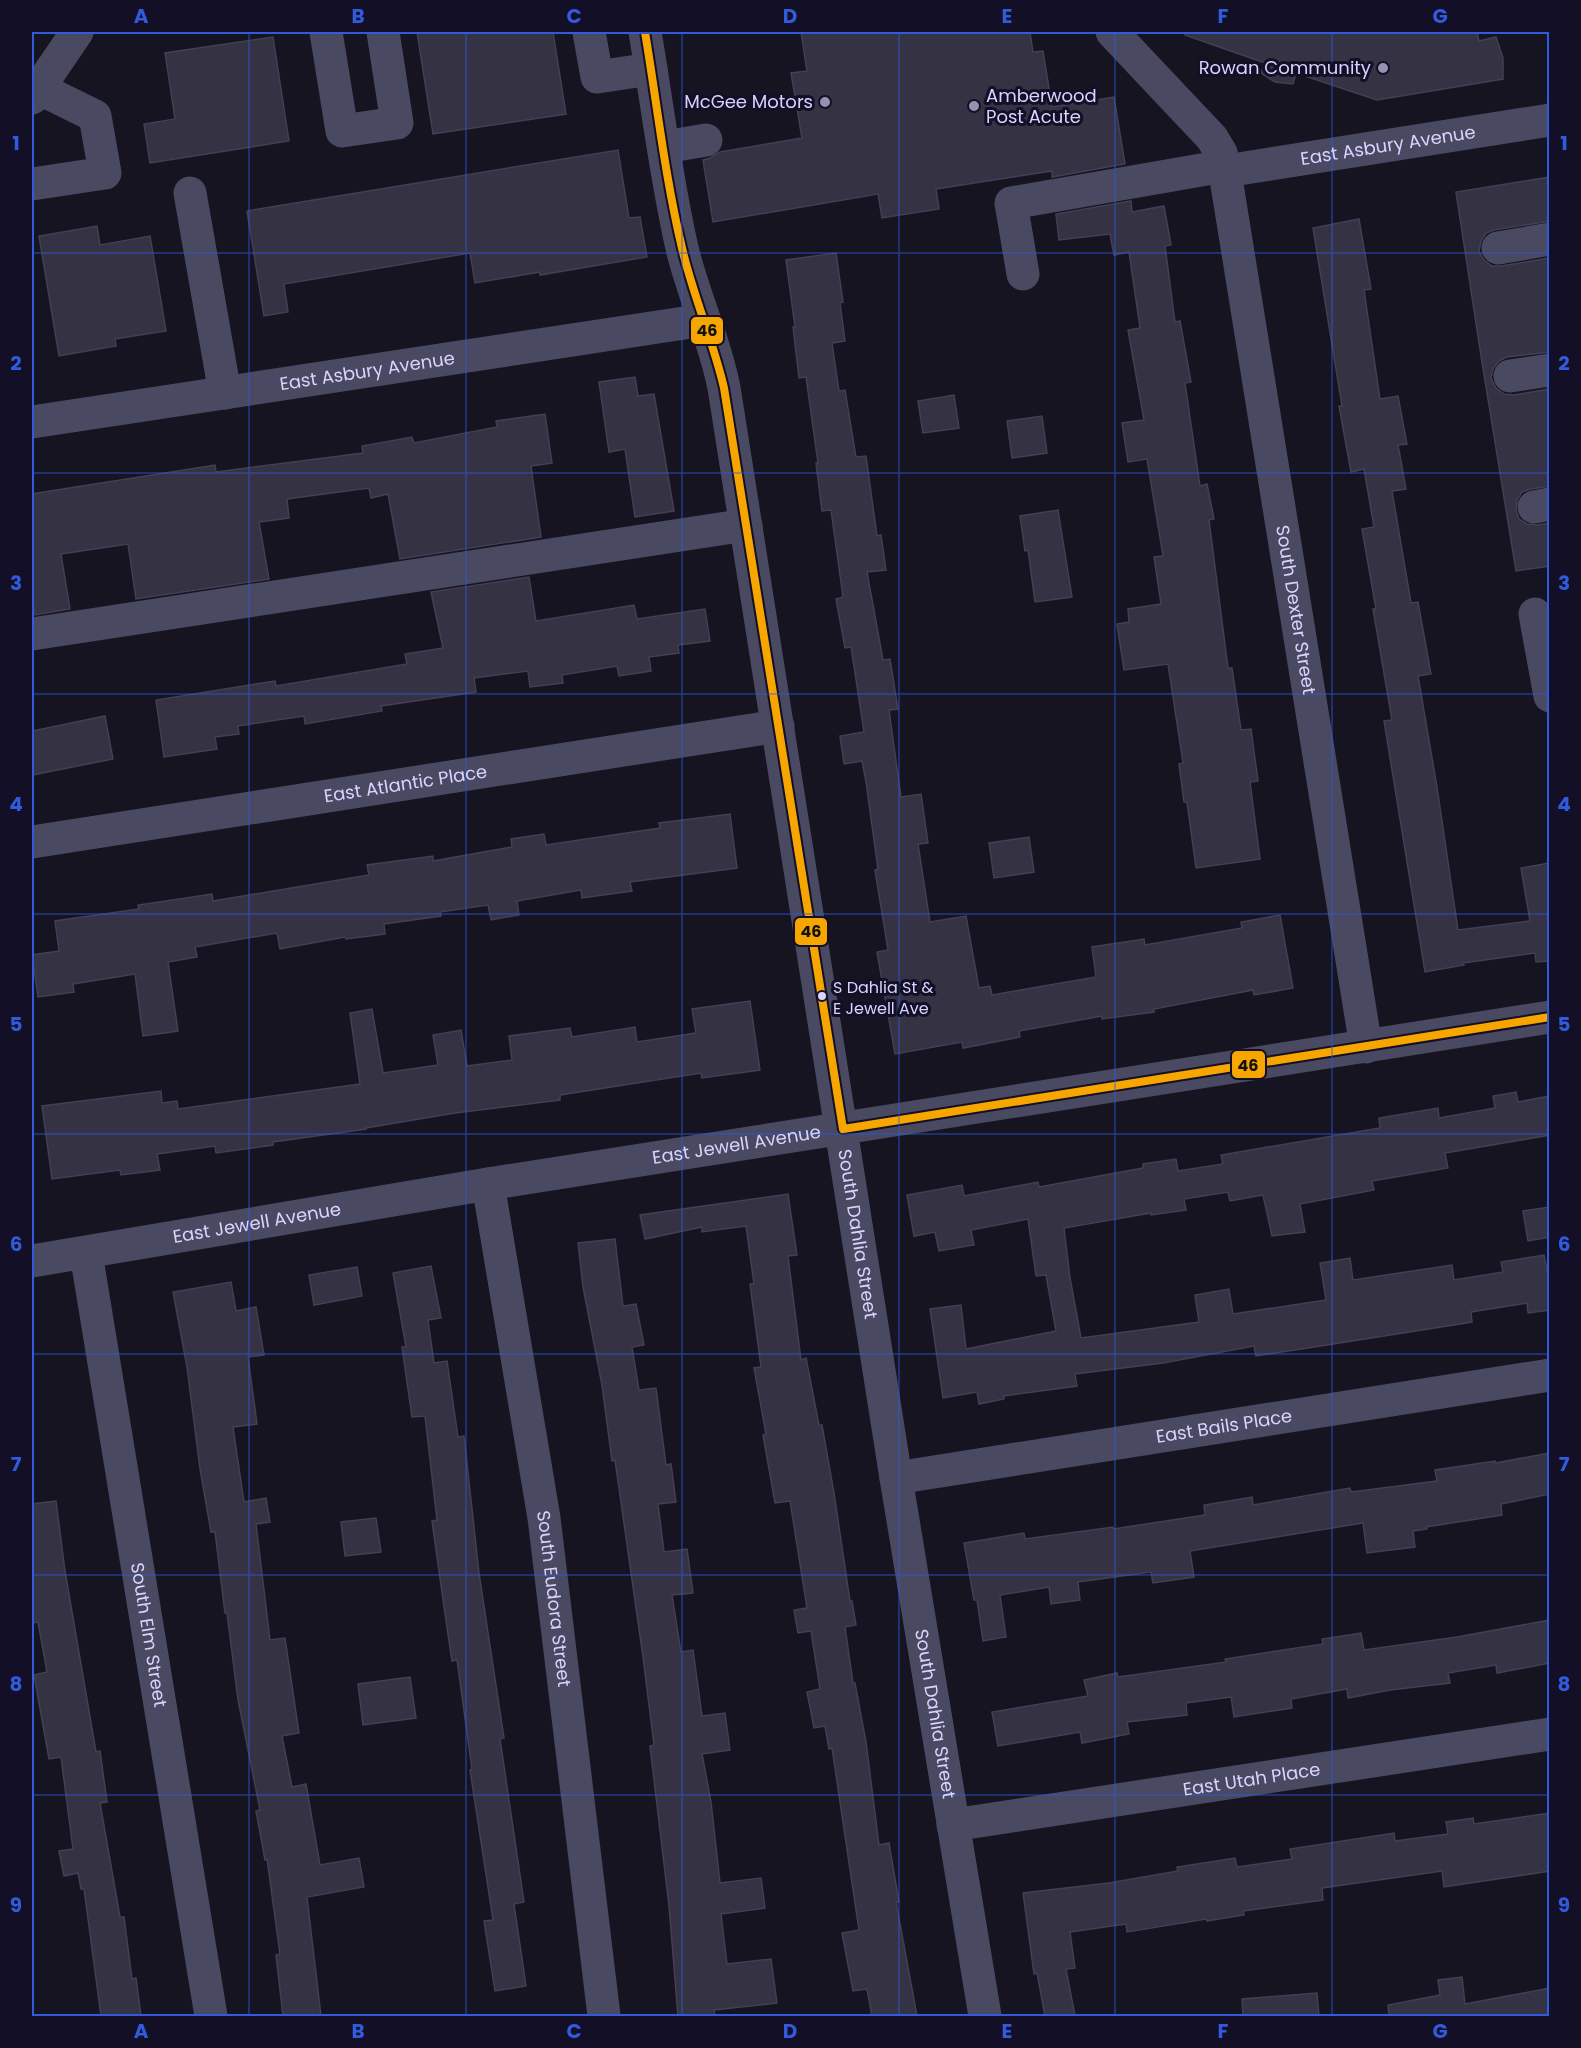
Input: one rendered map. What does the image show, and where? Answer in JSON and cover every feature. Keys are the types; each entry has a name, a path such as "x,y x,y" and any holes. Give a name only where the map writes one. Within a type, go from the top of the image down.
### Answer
{"street":[{"path":"32,184 105,173 95,116 35,93 77,32"},
{"path":"326,32 342,131 397,123 383,32"},
{"path":"589,32 597,77 651,69"},
{"name":"South Dahlia Street","path":"645,32 682,246 720,366 843,1129 896,1478 985,2016"},
{"name":"South Dexter Street","path":"1112,32 1212,138 1221,153 1366,1047"},
{"name":"East Asbury Avenue","path":"1023,274 1011,203 1550,120"},
{"path":"665,147 706,140"},
{"path":"190,193 225,393"},
{"path":"1498,248 1550,239"},
{"name":"East Asbury Avenue","path":"32,422 704,320"},
{"path":"1510,376 1550,370"},
{"path":"32,634 746,525"},
{"path":"1535,614 1550,696"},
{"name":"East Atlantic Place","path":"32,842 778,726"},
{"name":"East Jewell Avenue","path":"32,1261 488,1184 1550,1017"},
{"name":"South Eudora Street","path":"488,1184 544,1518 604,2016"},
{"name":"South Elm Street","path":"86,1253 211,2016"},
{"name":"East Bails Place","path":"896,1478 1550,1376"},
{"name":"East Utah Place","path":"953,1825 1550,1734"}],"building":[{"path":"417,32 553,32 566,114 433,134"},
{"path":"801,32 1030,32 1033,52 1043,51 1052,107 1114,97 1125,164 1052,177 1052,171 936,189 939,209 882,218 878,194 713,222 703,160 720,152 802,138 791,73 807,71"},
{"name":"Rowan Community","path":"1186,32 1477,32 1479,41 1496,37 1503,58 1503,79 1377,100 1296,73 1293,84 1275,82 1261,73 1265,63 1185,35"},
{"path":"273,37 289,141 150,163 144,124 175,119 165,53"},
{"path":"618,150 629,218 640,217 647,257 540,275 540,272 475,283 470,253 284,284 288,312 264,316 247,211"},
{"path":"1550,177 1550,221 1486,233 1479,251 1484,260 1492,266 1550,258 1550,352 1507,357 1499,361 1493,369 1491,378 1496,388 1504,394 1513,395 1550,389 1550,486 1522,492 1517,500 1516,510 1519,519 1527,524 1550,523 1550,566 1516,571 1456,192"},
{"path":"1131,201 1132,212 1164,206 1171,245 1165,246 1175,322 1180,321 1191,382 1185,383 1200,486 1207,484 1214,519 1209,520 1228,668 1232,668 1241,730 1251,729 1258,781 1250,782 1260,859 1196,868 1187,802 1184,802 1179,764 1183,763 1168,664 1124,670 1117,624 1129,622 1128,609 1161,604 1154,557 1163,556 1147,459 1128,462 1122,423 1144,420 1128,330 1140,328 1129,252 1114,255 1110,234 1059,240 1056,214"},
{"path":"1359,219 1371,289 1364,290 1380,399 1398,396 1407,444 1398,445 1406,489 1392,491 1411,603 1418,602 1431,674 1418,676 1458,930 1530,921 1521,868 1550,863 1550,961 1536,962 1535,953 1463,963 1464,965 1425,972 1384,721 1392,720 1362,529 1374,527 1364,469 1351,472 1313,228"},
{"path":"97,226 100,245 150,236 166,331 115,339 116,346 59,356 39,236"},
{"path":"836,253 843,302 840,303 845,341 832,343 839,391 845,390 856,457 866,456 877,536 881,535 886,570 867,572 883,660 890,659 898,709 889,710 901,797 921,794 928,843 918,844 930,922 966,916 979,988 990,986 992,995 1096,977 1092,947 1144,939 1145,945 1242,928 1241,922 1280,915 1293,988 1254,995 1253,990 1154,1009 1154,1012 1102,1019 1102,1016 1019,1031 1020,1037 963,1048 962,1042 895,1054 877,952 888,950 875,870 878,869 866,782 862,761 844,764 840,736 864,732 851,647 845,648 836,599 843,597 831,510 822,511 806,377 799,378 786,260"},
{"path":"635,377 638,396 654,394 674,511 635,517 625,449 609,452 599,382"},
{"path":"954,395 959,428 923,433 918,401"},
{"path":"545,414 552,463 531,466 541,537 400,559 388,494 371,498 369,488 287,499 289,518 259,522 269,579 136,599 128,544 61,554 70,609 35,615 32,592 32,494 215,465 216,472 363,453 362,446 412,437 414,443 497,427 496,421"},
{"path":"1042,416 1047,453 1012,458 1007,421"},
{"path":"1058,510 1072,597 1035,602 1028,550 1025,551 1020,516"},
{"path":"529,577 536,621 634,605 637,619 705,609 710,641 678,645 679,653 649,657 651,671 619,676 617,666 562,675 563,683 530,687 528,671 474,678 476,692 381,706 382,711 305,724 304,716 238,726 239,734 215,737 217,749 164,757 156,700 275,681 276,686 407,664 405,654 443,648 431,592"},
{"path":"105,716 113,759 32,775 32,731"},
{"path":"730,814 737,868 630,882 632,891 582,898 581,890 517,901 519,915 491,920 488,905 440,912 441,916 384,924 385,934 346,939 345,937 280,949 277,933 195,947 197,957 168,962 178,1031 143,1036 135,974 73,984 74,992 38,997 32,955 59,951 55,921 139,909 138,905 212,894 213,901 369,875 367,865 433,856 433,861 512,847 511,839 544,834 546,845 660,828 659,823"},
{"path":"1029,837 1034,872 994,878 989,843"},
{"path":"750,1001 760,1070 702,1078 701,1073 560,1095 560,1100 455,1113 216,1153 215,1146 157,1154 160,1170 121,1175 120,1170 52,1179 42,1106 161,1091 162,1103 177,1101 178,1109 360,1084 350,1013 372,1009 383,1073 438,1065 433,1035 461,1030 467,1066 512,1060 509,1036 570,1028 572,1037 635,1027 637,1042 696,1033 692,1009"},
{"path":"1516,1092 1518,1102 1550,1096 1550,1135 1445,1153 1448,1168 1372,1181 1374,1190 1300,1204 1305,1232 1272,1236 1263,1195 1230,1201 1228,1192 1184,1199 1186,1210 1151,1215 1151,1213 1064,1228 1070,1278 1081,1338 1199,1322 1195,1295 1229,1289 1233,1314 1326,1300 1320,1263 1350,1258 1353,1280 1452,1265 1454,1280 1503,1272 1501,1262 1544,1255 1550,1285 1550,1310 1528,1313 1527,1303 1471,1312 1472,1322 1308,1348 1256,1356 1254,1346 1163,1363 1075,1374 1077,1386 1004,1396 1004,1399 979,1404 977,1392 943,1398 930,1309 961,1305 966,1349 1056,1331 1046,1275 1036,1276 1028,1219 971,1230 974,1245 939,1251 935,1232 914,1236 907,1195 962,1185 964,1196 1038,1182 1039,1187 1143,1168 1143,1164 1176,1159 1178,1171 1223,1164 1221,1155 1380,1128 1379,1118 1438,1108 1439,1118 1495,1108 1493,1096"},
{"path":"788,1194 797,1255 788,1256 801,1360 806,1358 819,1425 822,1425 850,1601 852,1601 856,1625 845,1627 853,1683 855,1683 866,1742 879,1845 889,1843 899,1902 896,1902 917,2016 872,2016 867,1989 853,1991 842,1933 859,1930 832,1748 829,1749 825,1726 814,1728 807,1692 820,1689 811,1631 798,1633 794,1610 807,1608 790,1501 775,1503 763,1435 766,1434 754,1368 761,1367 750,1284 754,1284 746,1226 702,1232 702,1227 645,1239 640,1215"},
{"path":"1550,1207 1550,1237 1528,1241 1523,1211"},
{"path":"615,1239 623,1306 636,1304 644,1345 632,1347 639,1390 656,1388 666,1465 671,1464 676,1502 658,1504 664,1552 687,1549 693,1593 672,1595 681,1652 693,1650 702,1716 725,1713 730,1750 702,1754 711,1802 720,1883 761,1878 765,1908 721,1914 727,1964 771,1959 777,2003 714,2010 715,2016 678,2016 669,1906 650,1746 654,1745 643,1657 615,1460 612,1461 602,1385 583,1287 578,1243"},
{"path":"431,1266 441,1318 428,1320 434,1363 447,1361 458,1437 464,1436 479,1573 504,1738 500,1739 524,1902 514,1904 526,1986 495,1991 484,1921 493,1920 470,1770 472,1769 457,1660 452,1661 432,1521 437,1520 425,1416 412,1417 402,1347 406,1347 393,1273"},
{"path":"357,1267 362,1296 314,1305 309,1275"},
{"path":"231,1282 236,1311 256,1307 264,1355 248,1357 257,1424 233,1427 244,1502 266,1498 270,1522 256,1524 270,1640 285,1638 299,1733 282,1736 292,1787 306,1784 320,1865 359,1858 364,1887 307,1897 321,2016 283,2016 276,1955 280,1954 267,1859 265,1860 256,1811 260,1810 238,1700 215,1532 211,1532 200,1469 187,1367 173,1292"},
{"path":"1550,1453 1550,1494 1501,1504 1502,1515 1413,1531 1415,1547 1367,1553 1363,1523 1190,1551 1194,1577 1153,1583 1151,1572 1078,1582 1080,1600 1051,1604 1049,1587 1000,1595 1006,1637 983,1641 977,1600 974,1600 964,1543 1024,1533 1025,1539 1113,1527 1113,1529 1205,1515 1204,1505 1252,1497 1253,1505 1350,1488 1351,1492 1437,1481 1435,1470 1495,1461 1495,1463"},
{"path":"56,1501 65,1571 96,1752 100,1751 107,1802 100,1803 120,1917 124,1917 132,1979 136,1978 141,2016 101,2016 84,1889 81,1889 78,1873 64,1876 59,1851 73,1849 61,1757 49,1759 34,1675 47,1672 38,1622 32,1623 32,1504"},
{"path":"376,1518 381,1552 345,1556 341,1522"},
{"path":"1550,1620 1550,1663 1497,1673 1496,1665 1448,1673 1450,1683 1390,1690 1348,1698 1347,1689 1291,1699 1292,1708 1234,1717 1231,1697 1186,1703 1187,1715 1127,1722 1129,1734 1082,1743 1080,1732 998,1746 992,1712 1088,1696 1084,1680 1117,1673 1118,1677 1226,1662 1225,1659 1323,1644 1322,1639 1361,1633 1364,1650 1457,1637"},
{"path":"410,1677 416,1718 363,1725 358,1684"},
{"path":"1550,1813 1550,1871 1444,1887 1442,1871 1322,1888 1323,1900 1243,1911 1244,1915 1127,1932 1126,1924 1070,1932 1075,1968 1066,1969 1075,2016 1045,2016 1037,1973 1034,1974 1023,1893 1109,1883 1178,1871 1177,1867 1235,1858 1237,1867 1292,1859 1290,1849 1394,1833 1395,1841 1448,1834 1446,1822 1473,1818 1474,1824"},
{"path":"1462,1977 1465,2004 1550,1988 1550,2016 1389,2016 1388,2005 1440,1995 1438,1980"},
{"path":"1317,1993 1319,2016 1243,2016 1242,1999"}],"transit line":[{"name":"46","path":"645,32 676,221 697,301 724,388 843,1129 1550,1017"}],"place":[{"name":"Rowan Community","path":"1383,68"},
{"name":"McGee Motors","path":"825,102"},
{"name":"Amberwood Post Acute","path":"974,106"},
{"name":"S Dahlia St & E Jewell Ave","path":"822,996"}]}
